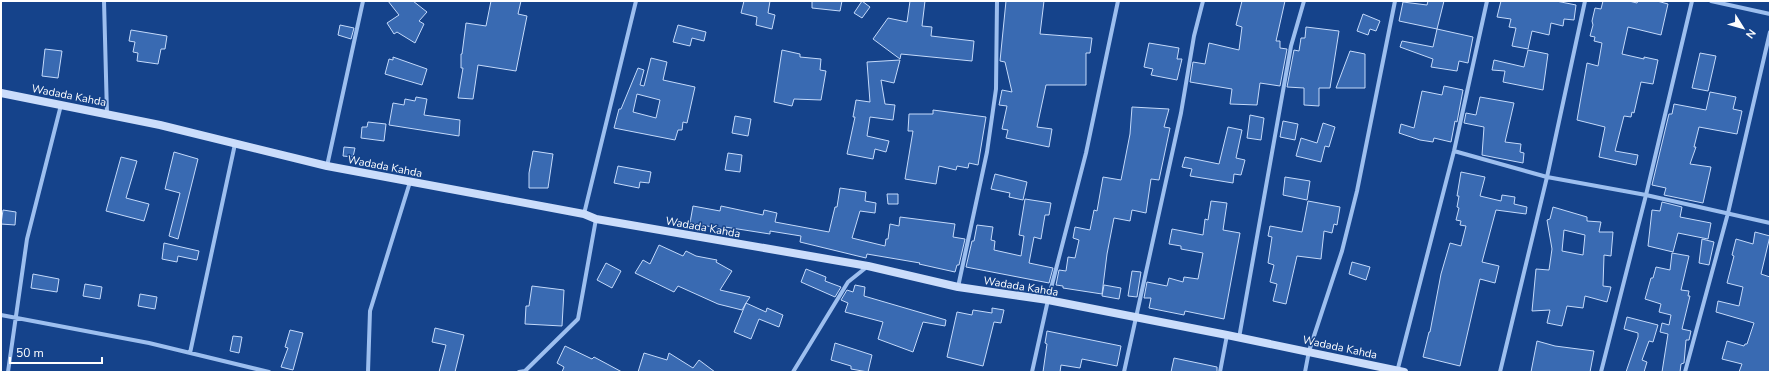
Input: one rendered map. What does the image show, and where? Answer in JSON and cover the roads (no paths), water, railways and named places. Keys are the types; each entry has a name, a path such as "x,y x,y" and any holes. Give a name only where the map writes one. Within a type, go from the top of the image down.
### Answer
{"main road":[{"name":"Wadada Kahda","path":"1,93 160,124 327,166 584,214 596,220 868,266 958,287 1048,300 1399,371"}],"street":[{"path":"104,1 108,114"},
{"path":"327,166 363,1"},
{"path":"584,214 636,1"},
{"path":"958,287 988,144 996,90 997,1"},
{"path":"1032,372 1048,300 1086,153 1118,1"},
{"path":"1124,372 1181,113 1194,36 1204,1"},
{"path":"1239,338 1292,46 1304,1"},
{"path":"1305,372 1309,352 1344,244 1357,191 1395,1"},
{"path":"1399,371 1454,151 1487,1"},
{"path":"1500,372 1547,177 1585,1"},
{"path":"1601,372 1646,195 1692,1"},
{"path":"1711,1 1770,14"},
{"path":"1685,372 1728,213 1770,32"},
{"path":"8,372 27,238 61,105"},
{"path":"190,353 235,143"},
{"path":"1454,151 1547,177 1646,195 1770,223"},
{"path":"368,372 370,311 410,182"},
{"path":"519,372 526,371 578,319 596,220"},
{"path":"793,372 848,282 868,266"},
{"path":"1,315 149,343 269,372"},
{"path":"1220,372 1227,335"}]}
